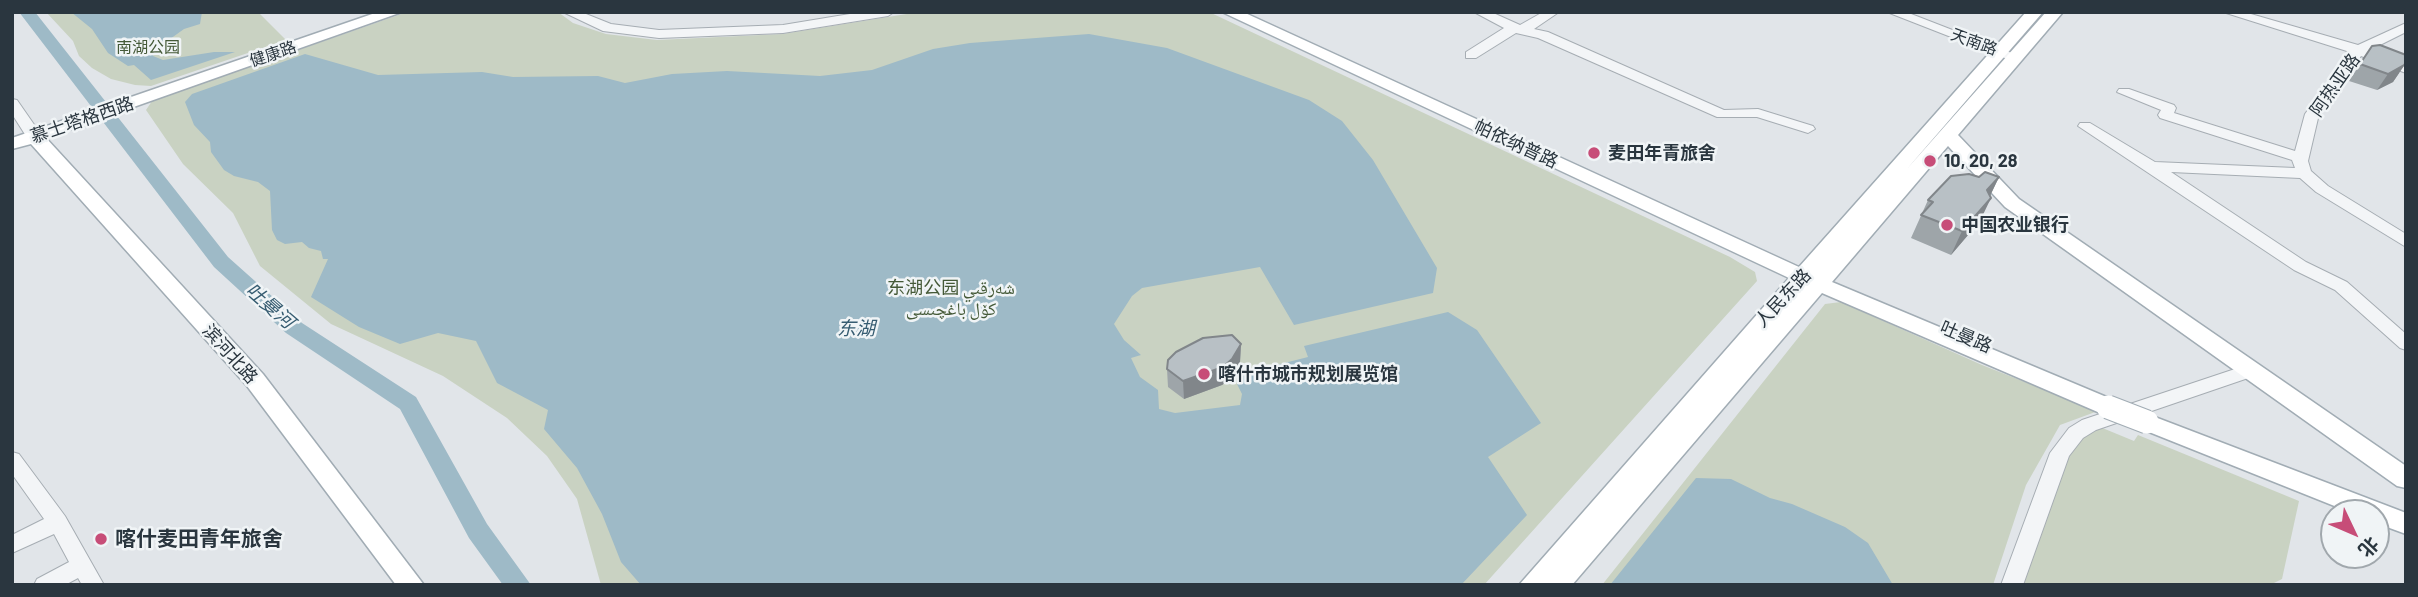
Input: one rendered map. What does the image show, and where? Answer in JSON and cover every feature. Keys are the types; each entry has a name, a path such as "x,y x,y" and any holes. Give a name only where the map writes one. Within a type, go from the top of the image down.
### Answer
{"main road":[{"name":"健康路","path":"150,94 384,12"},
{"name":"健康路","path":"150,94 394,12"},
{"name":"帕依纳普路","path":"1230,12 1813,276"},
{"name":"帕依纳普路","path":"1249,12 1813,276"},
{"name":"人民东路","path":"1556,585 1813,276 1949,136 2011,52 2035,12"},
{"name":"人民东路","path":"1532,585 1813,276 2011,52 2055,12"},
{"name":"慕士塔格西路","path":"22,138 150,94"},
{"path":"1949,136 2012,203 2406,480"},
{"name":"滨河北路","path":"22,138 254,380 411,585"},
{"name":"吐曼路","path":"1813,276 2153,418"},
{"path":"2153,418 2406,514"},
{"path":"2153,418 2406,524"}],"street":[{"path":"569,12 608,29 659,34 783,29 888,12"},
{"path":"1480,12 1518,29 1543,35 1722,114 1758,113 1808,129"},
{"path":"1471,55 1553,12"},
{"name":"天南路","path":"1893,12 2011,52"},
{"name":"天南路","path":"1913,12 2011,52"},
{"path":"2228,12 2359,50 2406,69"},
{"name":"阿热亚路","path":"2302,165 2312,114 2359,50 2406,27"},
{"path":"2124,92 2169,108 2165,115 2302,165 2322,189 2406,242"},
{"path":"12,103 22,138"},
{"path":"2085,126 2152,167 2300,266 2341,286 2406,344"},
{"path":"2152,167 2302,165"},
{"path":"2012,585 2060,453 2076,433 2089,425 2250,370"},
{"path":"12,459 58,522 88,575 45,585"},
{"path":"12,545 58,522"}],"green space":[{"name":"南湖公园","path":"46,12 258,12 286,40 151,86 135,85 111,79 92,68 79,56 73,41"},
{"name":"东湖","path":"407,12 558,12 573,23 606,34 657,40 782,34 919,12 1209,12 1730,257 1755,272 1757,281 1484,585 601,585 577,499 547,456 507,418 443,376 331,324 260,266 233,213 183,164 146,110 152,101"},
{"path":"1841,302 1982,365 2098,411 2060,425 2026,485 1993,585 1602,585 1825,304"},
{"path":"2100,427 2134,441 2138,435 2299,501 2282,579 2270,585 2021,585 2036,530 2069,455 2079,441"}],"water":[{"path":"71,12 202,12 200,24 184,29 156,49 153,56 163,60 214,52 235,52 151,80 134,65 128,66 108,53 92,29"},
{"name":"东湖","path":"1089,34 1167,48 1309,100 1342,121 1373,160 1437,268 1433,293 1294,325 1260,267 1142,288 1132,296 1114,324 1124,340 1141,355 1131,358 1140,377 1158,390 1159,409 1175,413 1240,405 1242,394 1237,384 1241,374 1308,357 1304,346 1448,312 1477,330 1541,423 1488,457 1527,515 1461,585 641,585 621,562 602,514 577,468 544,429 548,410 497,383 476,341 438,333 400,344 359,327 311,297 328,259 323,259 321,251 309,248 302,242 285,244 277,240 272,230 270,191 258,182 234,176 224,170 211,152 210,142 194,125 185,102 192,94 305,54 378,75 482,72 513,77 598,76 625,83 672,74 727,71 820,76 872,70 933,49 970,43"},
{"path":"1696,478 1731,479 1770,498 1792,504 1845,527 1868,543 1893,585 1610,585"}],"building":[{"path":"2380,45 2406,55 2406,63 2388,74 2360,64 2372,46"},
{"path":"1985,172 1999,177 1987,190 1991,198 1962,231 1921,215 1933,202 1928,200 1951,176 1969,174 1979,177"},
{"path":"1232,335 1241,344 1232,359 1223,367 1183,381 1167,369 1168,360 1176,352 1203,338"}],"waterway":[{"name":"吐曼河","path":"27,12 221,262 294,328 408,403 478,531 518,585"}],"place":[{"name":"麦田年青旅舍","path":"1594,153"},
{"name":"10, 20, 28","path":"1930,161"},
{"name":"中国农业银行","path":"1947,225"},
{"name":"喀什市城市规划展览馆","path":"1204,374"},
{"name":"喀什麦田青年旅舍","path":"101,539"}],"park label":[{"name":"东湖公园 شەرقىي كۆل باغچىسى","path":"951,298"}]}
